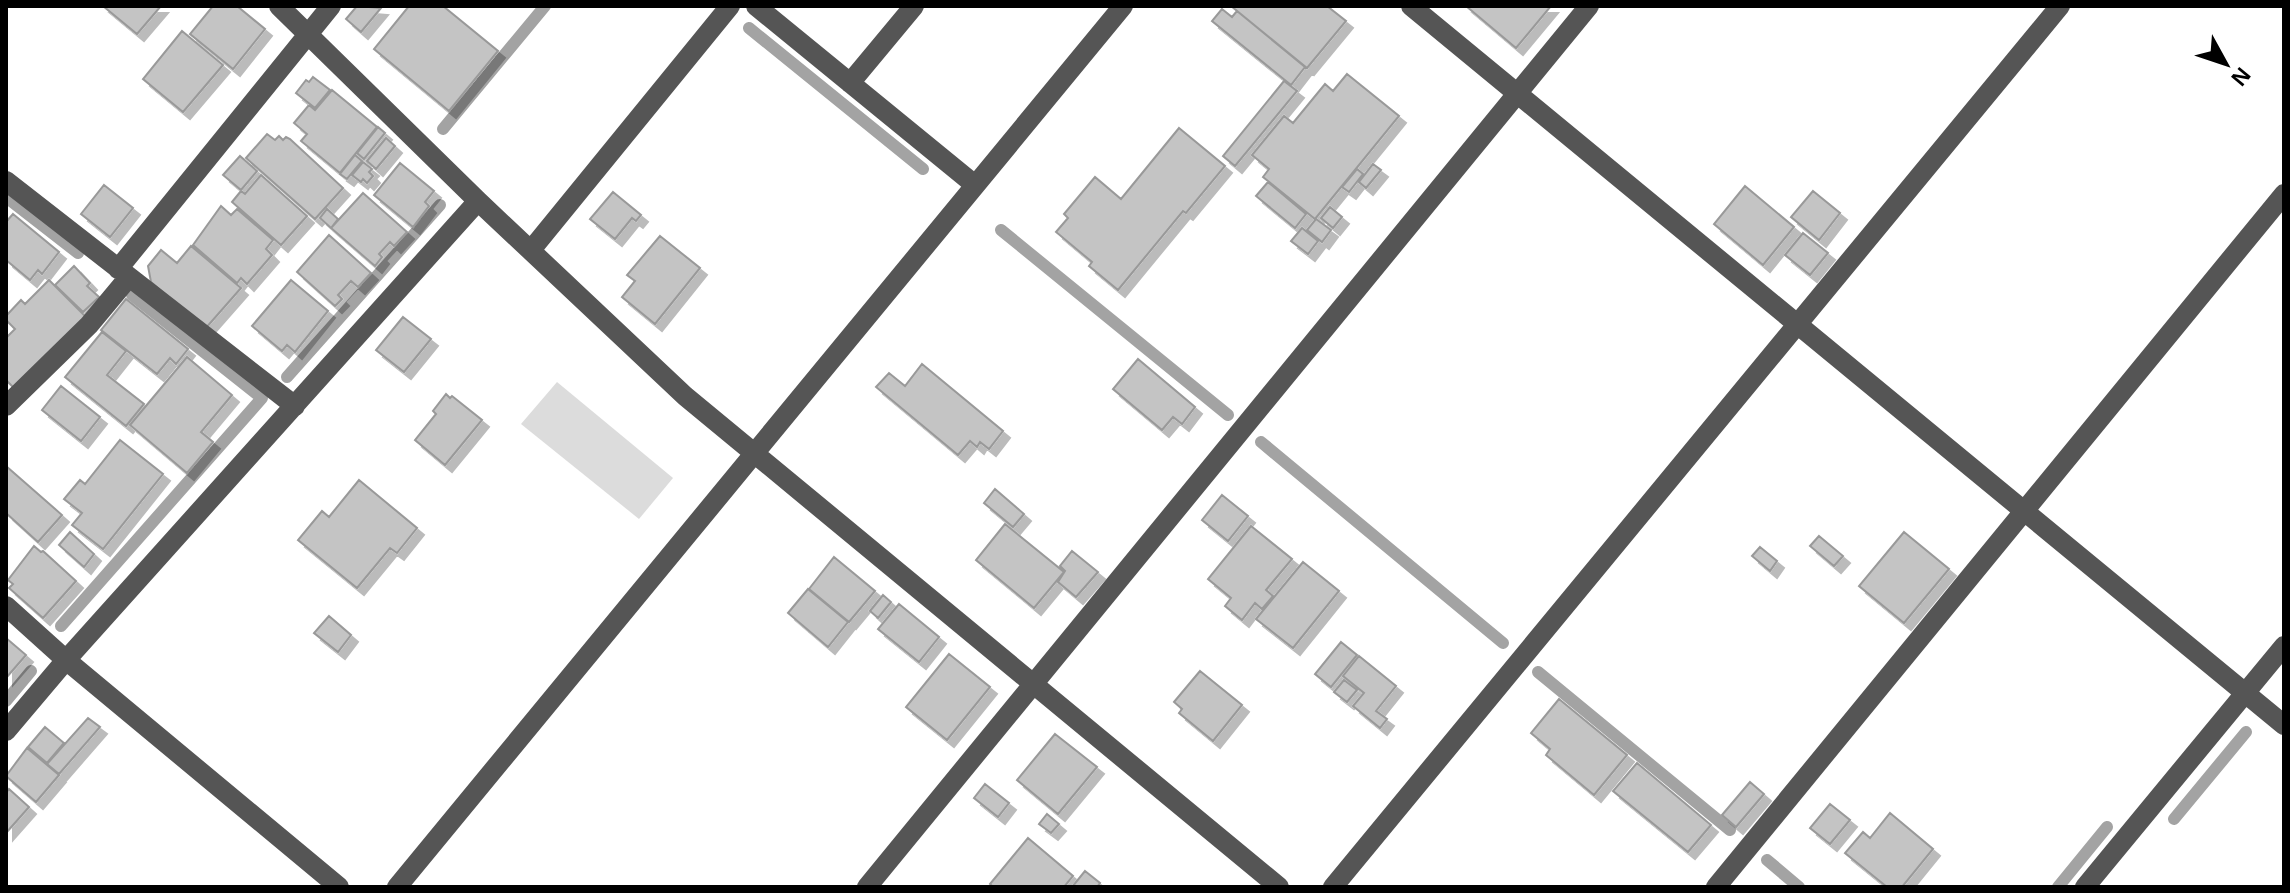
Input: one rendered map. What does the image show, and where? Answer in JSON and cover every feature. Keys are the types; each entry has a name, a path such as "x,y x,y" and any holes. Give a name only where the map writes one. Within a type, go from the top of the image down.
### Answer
{"street":[{"path":"279,6 478,201 685,396 1279,887"},
{"path":"6,406 89,325 124,273 331,6"},
{"path":"531,250 730,6"},
{"path":"756,6 975,185"},
{"path":"850,83 914,6"},
{"path":"397,887 1123,6"},
{"path":"1411,6 2284,725"},
{"path":"867,887 1589,6"},
{"path":"1333,887 2060,6"},
{"path":"6,181 295,406"},
{"path":"1716,887 2284,194"},
{"path":"6,731 66,660 478,201"},
{"path":"6,606 66,660 339,887"},
{"path":"2085,887 2284,646"}],"shaded area":[{"path":"557,382 673,478 639,519 521,424"}],"building":[{"path":"103,6 161,6 137,34"},
{"path":"213,6 237,6 265,29 233,69 190,34"},
{"path":"357,6 381,8 361,32 346,19"},
{"path":"409,6 443,6 498,51 449,111 374,49"},
{"path":"1231,6 1327,6 1346,21 1307,68"},
{"path":"1466,6 1551,6 1516,48"},
{"path":"1222,9 1232,17 1237,11 1305,67 1291,85 1212,21"},
{"path":"182,31 223,65 183,112 143,79"},
{"path":"1347,74 1399,116 1315,219 1263,177 1269,169 1252,155 1284,116 1293,123 1325,84 1333,91"},
{"path":"313,77 330,90 315,108 296,93 306,80 309,82"},
{"path":"1284,81 1297,91 1235,166 1223,156"},
{"path":"332,90 377,127 340,173 301,141 307,134 294,123 309,105 315,110"},
{"path":"378,127 385,133 364,159 357,153"},
{"path":"1179,128 1225,166 1118,290 1089,266 1092,262 1056,232 1068,218 1064,214 1095,177 1121,199"},
{"path":"267,134 275,140 279,136 283,140 286,137 290,139 343,188 315,219 246,158"},
{"path":"386,138 395,146 376,169 367,161"},
{"path":"355,155 362,161 347,179 340,174"},
{"path":"240,156 257,171 241,190 223,175"},
{"path":"363,162 372,169 369,172 373,176 367,183 352,175"},
{"path":"400,163 434,191 425,202 429,206 413,227 374,195"},
{"path":"1373,164 1381,170 1366,188 1359,182"},
{"path":"1357,169 1363,174 1349,192 1342,187"},
{"path":"261,175 307,216 281,245 232,202 241,191 245,194"},
{"path":"1268,182 1306,214 1295,228 1256,196"},
{"path":"104,185 133,208 110,237 81,214"},
{"path":"1745,186 1794,227 1763,265 1714,224"},
{"path":"1813,191 1840,213 1819,240 1791,217"},
{"path":"613,192 641,215 636,221 632,218 615,239 590,219"},
{"path":"363,193 407,232 394,246 390,242 379,254 382,257 375,266 331,228"},
{"path":"221,206 231,215 237,209 273,240 266,249 272,255 247,284 241,278 237,283 193,245"},
{"path":"1330,207 1342,217 1333,228 1321,218"},
{"path":"327,209 338,219 331,228 320,218"},
{"path":"13,214 59,252 42,274 38,270 30,280 6,260 6,222"},
{"path":"1316,219 1331,230 1322,242 1307,230"},
{"path":"1302,228 1318,241 1308,254 1291,241"},
{"path":"1803,233 1828,253 1810,275 1785,255"},
{"path":"329,235 371,273 358,287 351,281 338,295 342,299 335,306 297,272"},
{"path":"660,236 700,268 655,324 622,297 635,281 627,275"},
{"path":"191,246 241,288 205,329 151,282 148,266 161,250 177,263"},
{"path":"74,266 90,283 87,286 99,297 83,312 55,285"},
{"path":"49,280 86,317 15,389 6,380 6,338 15,329 6,316 21,300 25,304"},
{"path":"291,280 328,311 295,352 287,345 282,351 252,326"},
{"path":"126,299 188,349 176,364 170,358 157,374 101,330"},
{"path":"403,317 431,339 404,372 376,350"},
{"path":"102,332 126,351 107,375 144,404 126,426 65,377"},
{"path":"187,357 232,395 201,432 213,442 187,473 130,425"},
{"path":"1138,359 1195,407 1182,424 1173,417 1162,430 1113,389"},
{"path":"922,364 1003,431 989,449 980,442 977,447 970,441 958,455 876,387 889,373 905,386"},
{"path":"61,386 100,417 81,441 42,410"},
{"path":"446,394 482,420 445,465 415,440 436,414 433,411"},
{"path":"120,440 163,474 103,549 72,525 82,513 64,499 80,480 85,484"},
{"path":"6,466 62,515 38,542 6,513"},
{"path":"359,480 417,528 397,553 390,548 357,588 298,540 322,511 329,517"},
{"path":"995,489 1024,514 1013,527 984,503"},
{"path":"1222,495 1248,516 1228,541 1202,520"},
{"path":"1005,524 1064,572 1034,608 976,560"},
{"path":"1251,526 1292,559 1266,590 1273,596 1262,609 1255,603 1242,620 1225,606 1231,598 1208,579"},
{"path":"70,532 94,554 84,567 59,545"},
{"path":"1904,532 1949,569 1904,623 1859,586"},
{"path":"1819,536 1843,556 1834,566 1810,546"},
{"path":"34,546 76,581 43,618 9,588 13,584 8,580"},
{"path":"1760,547 1777,561 1770,571 1752,556"},
{"path":"1072,551 1098,572 1076,597 1058,582 1065,571 1060,566"},
{"path":"834,557 875,591 849,622 809,589"},
{"path":"1303,562 1339,591 1293,648 1256,619"},
{"path":"808,589 848,622 828,647 788,613"},
{"path":"883,595 891,602 878,618 870,611"},
{"path":"899,604 939,637 919,662 878,629"},
{"path":"329,616 351,635 338,652 314,633"},
{"path":"6,638 26,655 6,678"},
{"path":"1341,642 1357,655 1331,687 1315,674"},
{"path":"949,654 990,687 947,740 906,707"},
{"path":"1359,656 1396,686 1376,711 1387,719 1380,728 1353,706 1364,693 1343,676"},
{"path":"1200,671 1242,705 1213,741 1179,713 1182,709 1174,702"},
{"path":"1344,680 1357,690 1347,702 1334,692"},
{"path":"1559,699 1627,755 1594,795 1546,755 1550,749 1531,733"},
{"path":"88,718 100,727 59,774 47,764"},
{"path":"45,727 64,743 47,763 28,747"},
{"path":"1055,734 1097,767 1058,814 1017,780"},
{"path":"27,748 59,775 36,802 6,776"},
{"path":"1637,763 1711,825 1688,852 1613,791"},
{"path":"1750,782 1764,794 1736,827 1722,815"},
{"path":"985,784 1009,803 998,817 974,798"},
{"path":"9,789 29,807 6,833 6,793"},
{"path":"1830,804 1850,820 1830,844 1810,828"},
{"path":"1890,813 1933,849 1902,887 1887,887 1845,853 1863,832 1870,838"},
{"path":"1047,814 1059,824 1051,833 1039,824"},
{"path":"1028,838 1073,876 1064,887 993,887 990,884"},
{"path":"1085,871 1100,883 1097,887 1072,887"}],"waterway":[{"path":"443,129 545,6"},
{"path":"749,28 923,169"},
{"path":"6,197 78,253"},
{"path":"287,377 440,205"},
{"path":"1001,230 1228,415"},
{"path":"61,626 262,398 132,295"},
{"path":"1261,442 1503,643"},
{"path":"6,701 31,671"},
{"path":"1538,672 1730,830"},
{"path":"2174,819 2246,732"},
{"path":"2058,887 2107,827"},
{"path":"1767,860 1799,887"}]}
